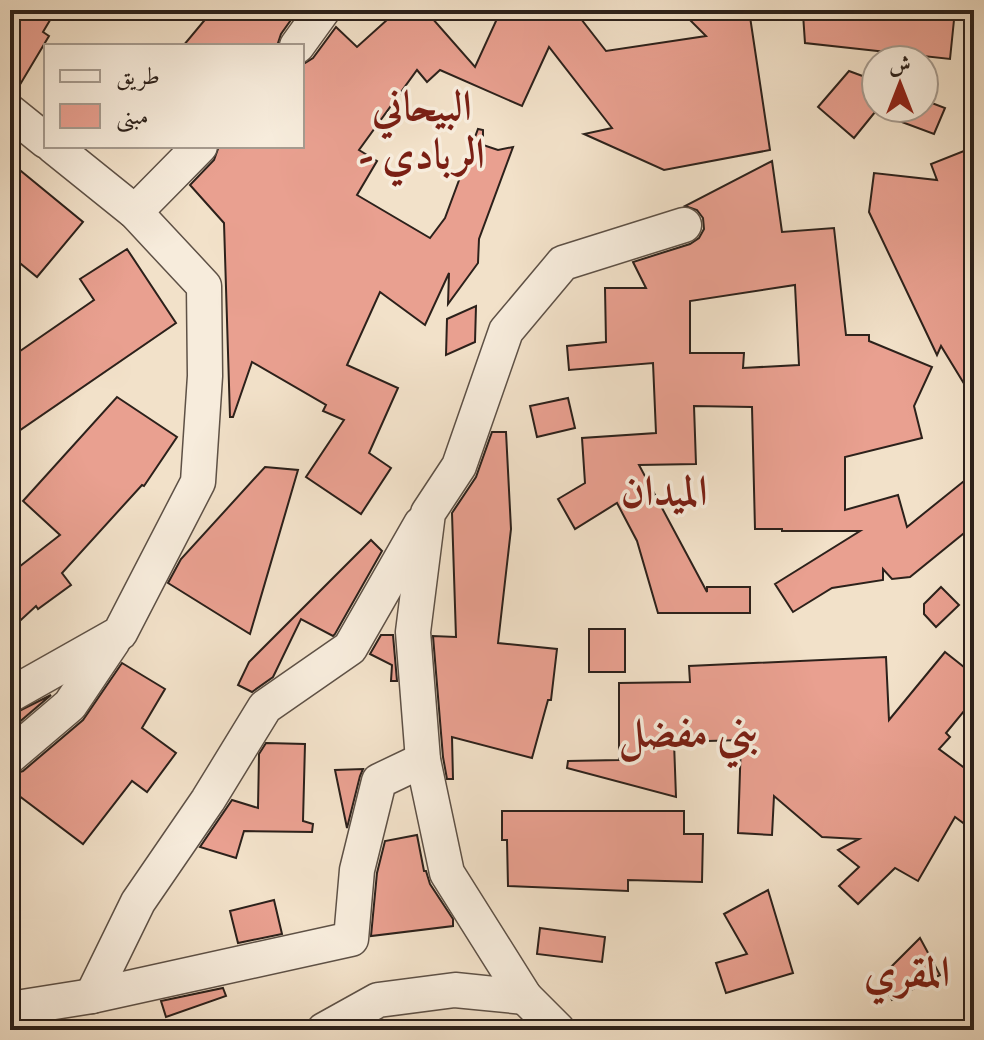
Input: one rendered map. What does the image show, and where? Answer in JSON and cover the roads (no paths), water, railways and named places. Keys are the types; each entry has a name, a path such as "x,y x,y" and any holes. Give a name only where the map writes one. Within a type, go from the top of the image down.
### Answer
{"street":[{"path":"298,44 323,10"},
{"path":"10,112 44,139"},
{"path":"10,756 70,705 120,633 198,482 205,376 204,286 135,212 55,148"},
{"path":"135,212 198,148"},
{"path":"92,996 138,902 208,800 265,707 350,648 428,513 459,466 506,331 563,263 684,225"},
{"path":"428,513 413,632 423,760 447,873 525,997 558,1030"},
{"path":"10,695 120,633"},
{"path":"10,1009 92,996 351,939 357,870 379,781 423,760"},
{"path":"324,1030 378,1000 455,990 525,997"}],"district":[{"name":"البيحاني - الربادي","path":"422,129"},
{"name":"الميدان","path":"664,490"},
{"name":"بني مفضل","path":"689,731"},
{"name":"المقري","path":"907,971"}]}
